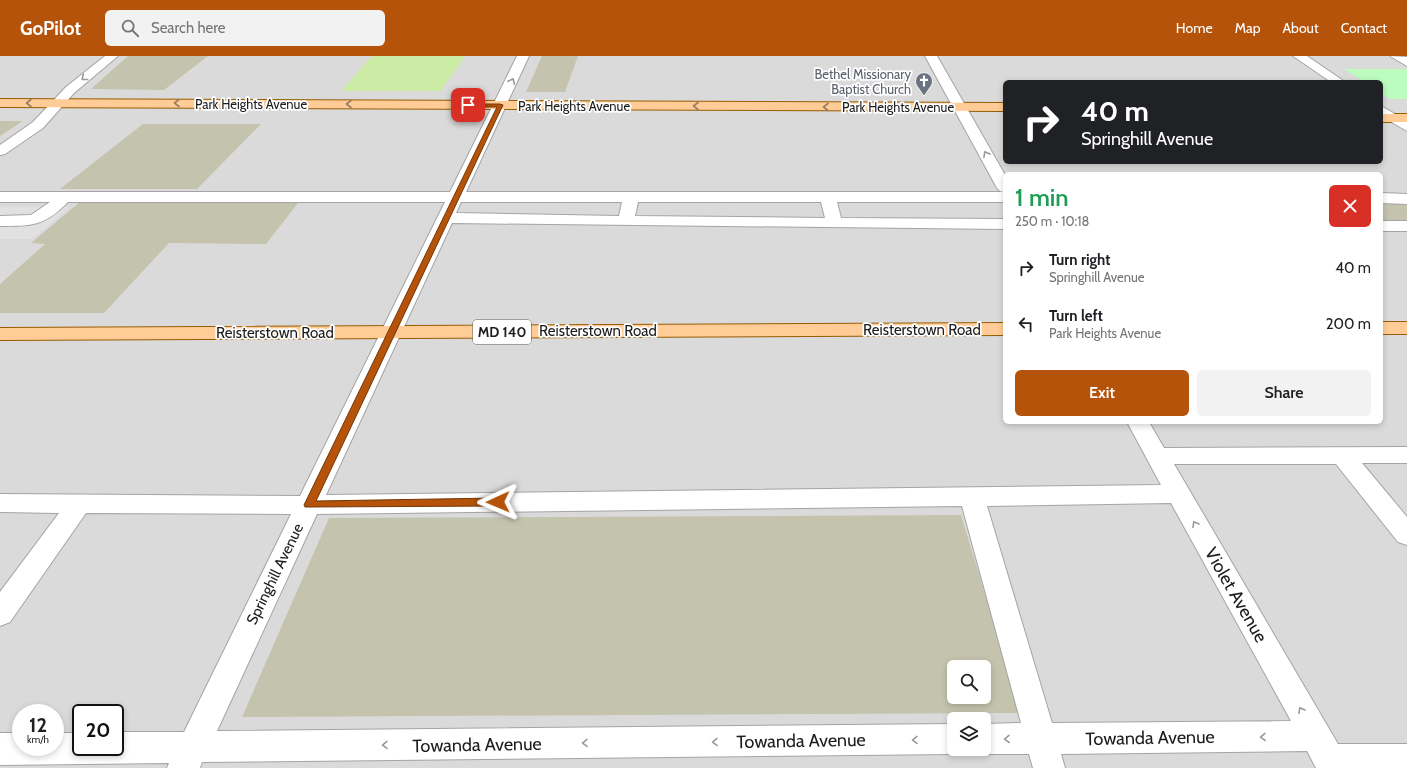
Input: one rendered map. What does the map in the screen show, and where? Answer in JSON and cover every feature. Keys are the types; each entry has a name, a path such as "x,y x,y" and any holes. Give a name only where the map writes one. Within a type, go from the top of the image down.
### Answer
{"main road":[{"name":"Park Heights Avenue","path":"0,102 54,108"},
{"name":"Park Heights Avenue","path":"963,112 1003,107"},
{"name":"Park Heights Avenue","path":"0,112 54,108 963,112 1003,117"},
{"path":"1383,109 1407,109"},
{"path":"1387,118 1407,118"},
{"name":"Reisterstown Road","path":"0,334 1003,330"}],"street":[{"path":"0,152 38,125 70,90 112,56"},
{"name":"Springhill Avenue","path":"187,758 523,56"},
{"path":"931,56 1003,184"},
{"path":"1299,56 1336,80"},
{"path":"1396,56 1407,62"},
{"path":"1387,118 1407,127"},
{"path":"0,197 1003,197"},
{"path":"626,221 631,197"},
{"path":"828,197 834,223"},
{"path":"0,221 39,219 48,214 64,198"},
{"path":"1383,198 1407,198"},
{"path":"446,218 1003,224"},
{"path":"1383,226 1407,226"},
{"name":"Violet Avenue","path":"1139,424 1327,755"},
{"path":"1342,455 1407,535"},
{"path":"1158,456 1407,455"},
{"path":"0,503 309,505 1178,494"},
{"path":"972,496 1049,768"},
{"path":"0,614 80,503"},
{"name":"Towanda Avenue","path":"991,739 1040,739 1407,760"},
{"name":"Towanda Avenue","path":"0,749 187,758 947,740"}],"shaded area":[{"path":"0,56 1407,56 1407,768 0,768"},
{"path":"128,56 208,56 164,90 91,89"},
{"path":"542,56 578,56 565,92 526,92"},
{"path":"0,121 23,121 0,136"},
{"path":"143,124 261,124 197,189 60,189"},
{"path":"80,202 298,203 266,244 169,243 104,313 0,313 0,284 45,244 31,243"},
{"path":"1383,203 1407,203 1407,222 1383,222"},
{"path":"0,207 70,207 32,239 0,239"},
{"path":"961,515 1021,713 947,712 947,713 242,717 329,518"}],"green space":[{"path":"372,56 465,56 441,91 341,91"},
{"path":"1344,69 1407,69 1407,99 1390,99 1383,94 1383,80 1361,80"}],"place":[{"name":"Bethel Missionary Baptist Church","path":"924,96"}],"route":[{"path":"468,105 500,105 309,505 498,502"}]}
